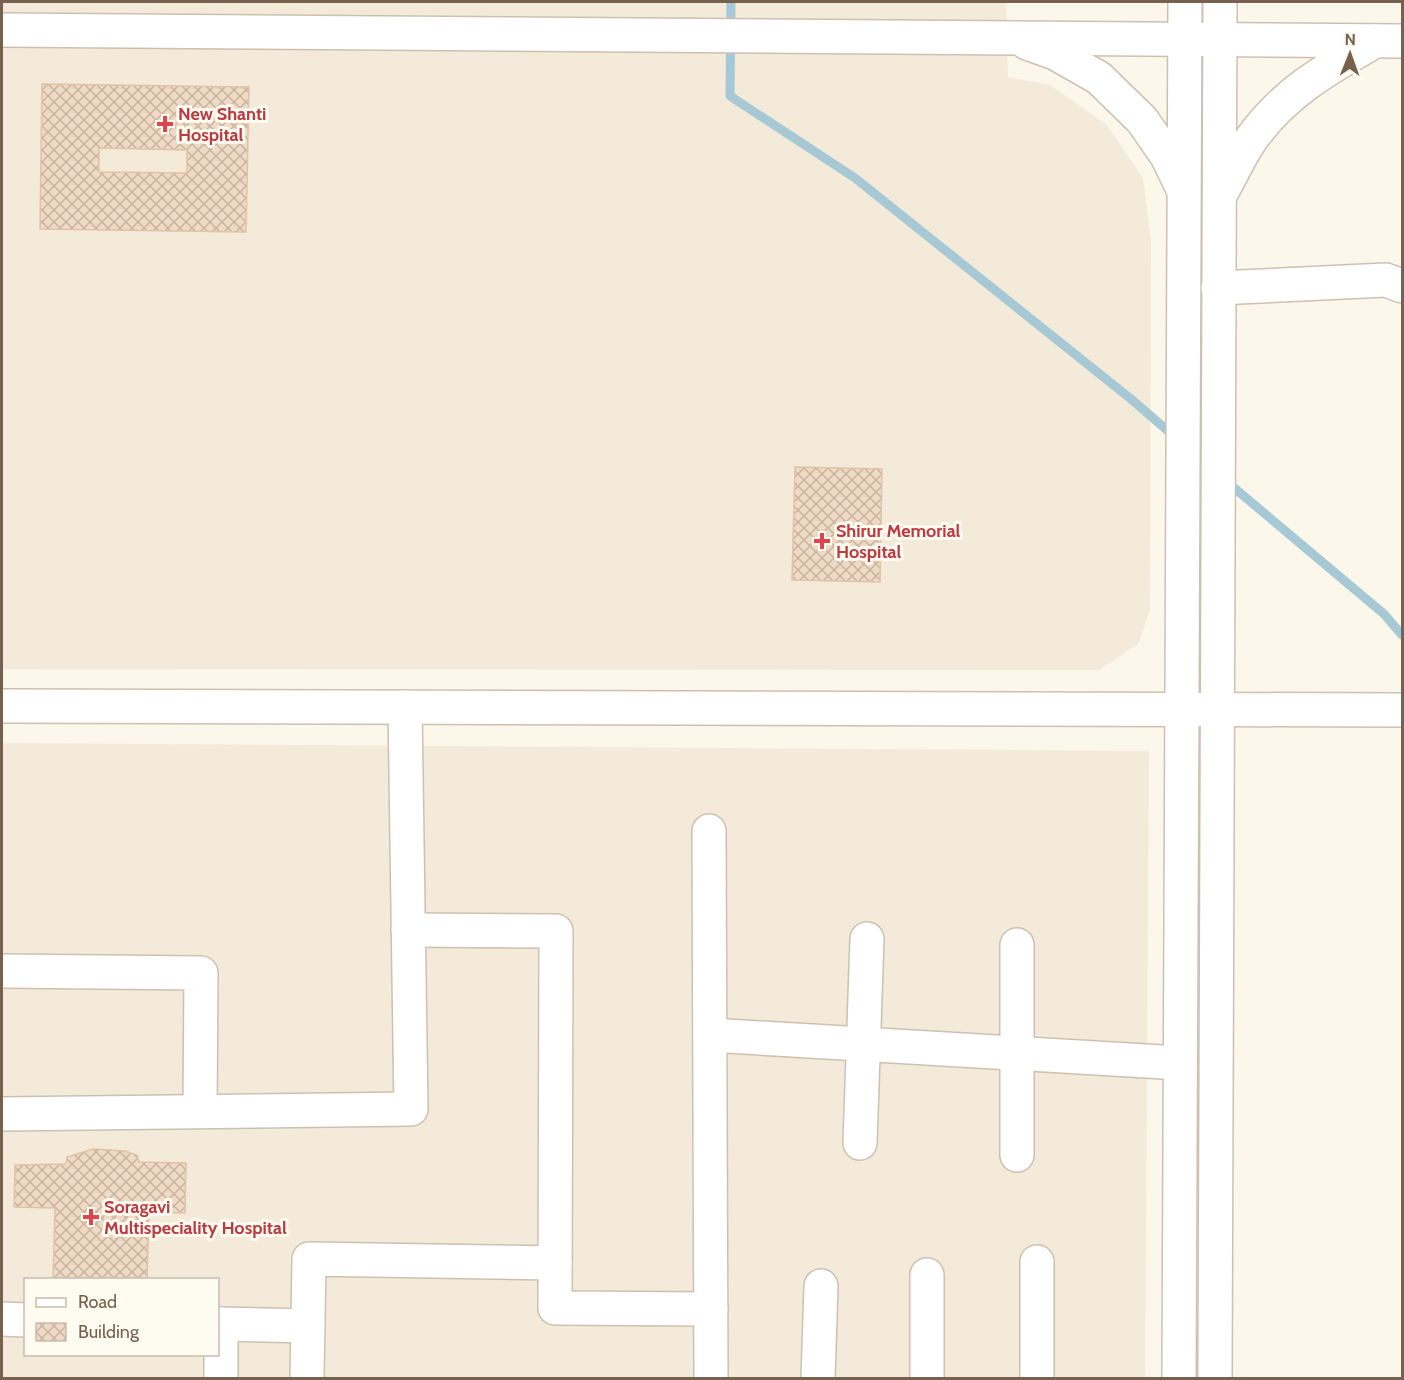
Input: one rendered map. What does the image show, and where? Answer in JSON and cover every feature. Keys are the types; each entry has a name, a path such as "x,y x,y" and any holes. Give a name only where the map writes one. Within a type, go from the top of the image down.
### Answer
{"street":[{"path":"1179,1378 1185,2"},
{"path":"1215,1378 1220,2"},
{"path":"2,30 1389,41"},
{"path":"1012,38 1055,53 1099,78 1142,120 1167,156 1184,191"},
{"path":"1219,196 1251,139 1278,105 1323,71 1389,41"},
{"path":"1218,288 1386,280 1402,286"},
{"path":"2,706 1395,710"},
{"path":"2,1114 411,1108 405,707"},
{"path":"710,831 711,1378"},
{"path":"408,930 556,931 555,1308 711,1309"},
{"path":"860,1143 867,939"},
{"path":"1017,945 1017,1155"},
{"path":"2,971 201,973 200,1111"},
{"path":"710,1035 1180,1063"},
{"path":"307,1378 309,1259 555,1263"},
{"path":"1037,1262 1037,1378"},
{"path":"927,1275 927,1378"},
{"path":"818,1378 821,1286"},
{"path":"2,1319 24,1320"},
{"path":"221,1378 220,1324 308,1326"}],"shaded area":[{"path":"2,2 1006,2 1008,77 1050,85 1107,125 1143,178 1151,242 1150,610 1138,644 1099,670 2,669"},
{"path":"2,743 1149,751 1145,1378 2,1378"}],"building":[{"path":"42,84 249,87 246,232 40,229","holes":["99,148 187,150 187,173 99,172"]},
{"path":"795,467 882,469 880,582 792,580"},
{"path":"93,1149 125,1151 137,1155 139,1162 186,1163 185,1213 149,1212 147,1278 53,1278 55,1208 14,1207 15,1165 66,1164 67,1157"}],"waterway":[{"path":"731,2 730,96 855,178 1131,399 1175,437"},
{"path":"1226,481 1384,614 1402,635"}],"place":[{"name":"New Shanti Hospital","path":"165,124"},
{"name":"Shirur Memorial Hospital","path":"822,541"},
{"name":"Soragavi Multispeciality Hospital","path":"91,1217"}]}
